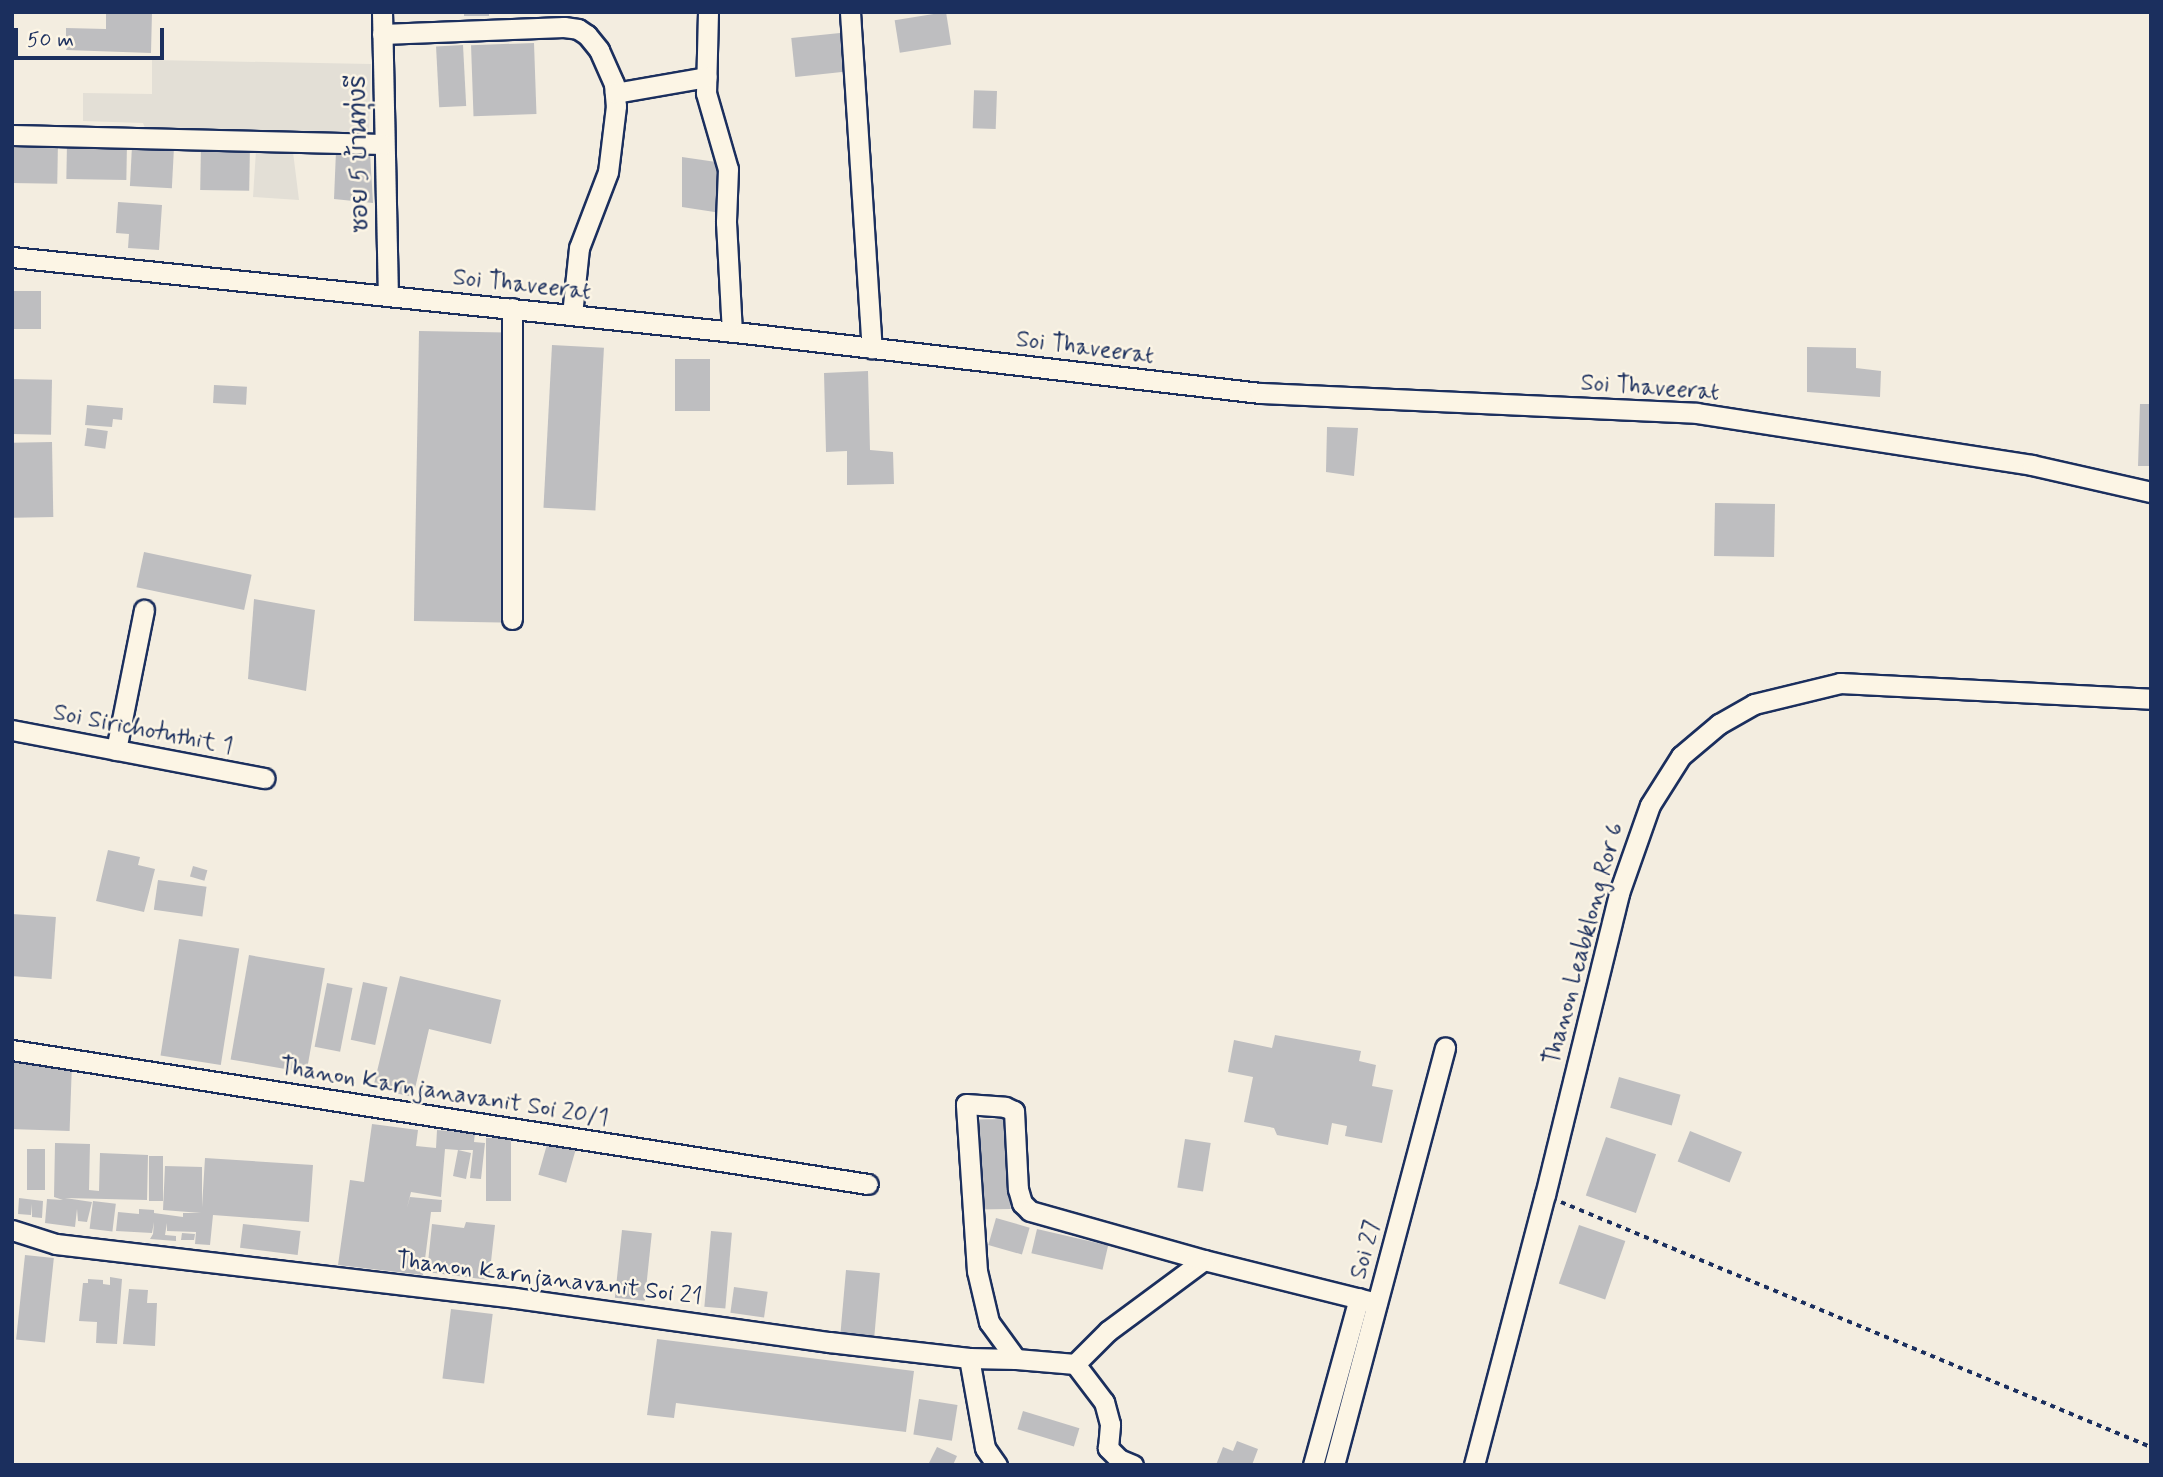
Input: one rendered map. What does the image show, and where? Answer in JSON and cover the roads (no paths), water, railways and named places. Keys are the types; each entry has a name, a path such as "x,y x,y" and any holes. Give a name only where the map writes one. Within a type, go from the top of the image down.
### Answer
{"street":[{"name":"ซอย 5 บ้านทุ่งรี","path":"382,12 388,295"},
{"path":"708,12 708,107 728,169 726,222 732,332"},
{"path":"850,12 872,348"},
{"path":"382,34 564,27 578,29 599,50 615,93 608,172 579,248 572,315"},
{"path":"615,93 706,77"},
{"path":"12,135 384,144"},
{"name":"Soi Thaveerat","path":"12,257 732,332 1260,393 1697,413 2032,465 2151,492"},
{"path":"512,309 512,619"},
{"path":"116,750 144,610"},
{"name":"Thanon Leabklong Ror 6","path":"1474,1465 1545,1195 1619,893 1642,823 1670,771 1703,735 1754,704 1840,683 2151,698"},
{"name":"Soi Sirichotuthit 1","path":"12,730 264,778"},
{"name":"Soi 27","path":"1334,1465 1368,1301 1445,1048"},
{"name":"Thanon Karnjanavanit Soi 20/1","path":"12,1050 868,1184"},
{"path":"1016,1359 989,1322 981,1297 966,1104 1005,1107 1014,1111 1018,1189 1022,1203 1030,1211 1204,1260 1368,1301 1313,1465"},
{"name":"Thanon Karnjanavanit Soi 21","path":"12,1230 56,1244 515,1298 829,1342 969,1358 1074,1364"},
{"path":"1133,1465 1119,1459 1108,1448 1110,1424 1104,1402 1074,1364 1108,1331 1204,1260"},
{"path":"969,1358 986,1451 997,1465"}]}
